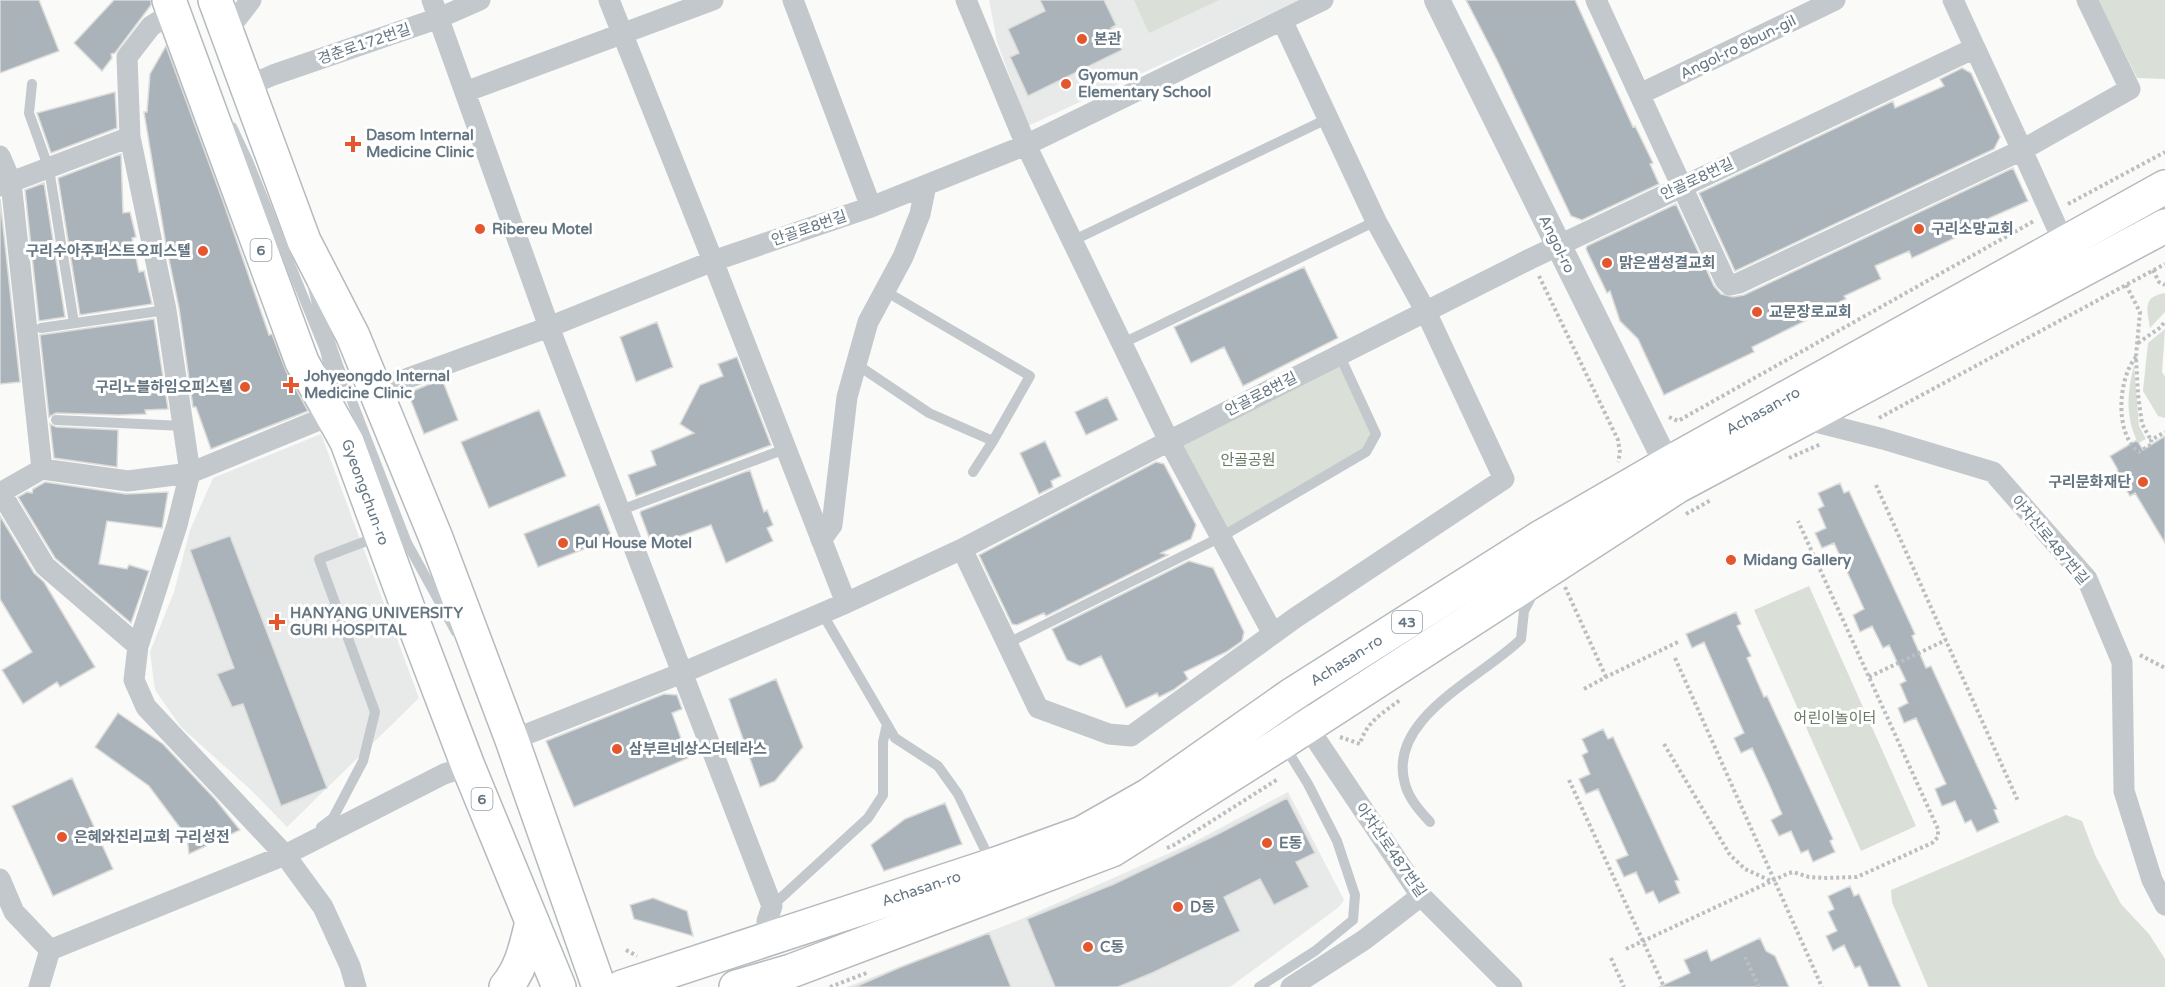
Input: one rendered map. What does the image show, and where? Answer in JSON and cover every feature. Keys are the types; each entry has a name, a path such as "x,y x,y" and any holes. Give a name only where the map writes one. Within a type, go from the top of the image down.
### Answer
{"main road":[{"path":"215,0 304,241 353,336 436,538 509,732 599,987"},
{"name":"Gyeongchun-ro","path":"172,6 302,362 339,429 468,766 559,987"},
{"name":"Achasan-ro","path":"736,987 776,982 791,971 1112,850 1295,734 1554,580 1676,488 2064,243 2165,187"},
{"name":"Achasan-ro","path":"622,987 993,865 1082,833 1139,801 1290,696 1541,537 1676,488 2165,226"},
{"path":"506,987 515,976 524,957 532,922"}],"street":[{"path":"227,31 251,0"},
{"name":"경춘로172번길","path":"248,86 435,9 480,0"},
{"path":"609,0 846,603"},
{"path":"465,92 713,0"},
{"path":"793,0 871,207"},
{"path":"966,0 1026,145 1121,344 1169,441 1274,634"},
{"name":"안골로8번길","path":"375,390 549,327 713,261 871,207 1026,145 1323,0"},
{"name":"Angol-ro","path":"1437,0 1676,488"},
{"path":"1596,0 1725,279 1730,285 1739,283 2022,150 2130,89 2087,0"},
{"name":"Angol-ro 8bun-gil","path":"1640,94 1835,0"},
{"path":"1953,0 2064,243"},
{"path":"172,6 151,26 128,57 130,137 166,310 190,473 177,525 138,646 134,680 146,707 285,855 323,907 350,966 356,987"},
{"path":"435,9 549,327 772,906 767,921 772,938"},
{"path":"962,549 1038,708 1109,734 1131,736 1274,634 1504,479 1426,312 1376,221 1282,20"},
{"name":"안골로8번길","path":"509,732 682,673 846,603 962,549 1339,354 1682,186 1976,48"},
{"path":"6,184 130,137"},
{"path":"0,156 6,184 42,469"},
{"path":"821,540 832,525 847,397 868,322 903,257 920,213 926,185"},
{"name":"아차산로487번길","path":"1804,419 1883,439 1993,472 2086,579 2122,662 2124,791 2152,880 2165,905"},
{"path":"138,646 45,566 0,493 42,469 129,481 190,473 339,429"},
{"name":"아차산로487번길","path":"1290,696 1295,734 1421,896 1512,987"},
{"path":"50,950 285,855 444,774 468,766"},
{"path":"0,879 14,912 50,950"},
{"path":"1291,987 1367,938 1421,896"},
{"path":"39,987 50,950"}],"lane":[{"path":"189,51 215,94"},
{"path":"32,84 29,113 49,169 74,323"},
{"path":"225,113 248,160 325,350 339,429"},
{"path":"1072,241 1329,118"},
{"path":"1121,344 1376,221"},
{"path":"304,241 317,304 338,365 407,543 509,732"},
{"path":"885,291 1030,376 973,472"},
{"path":"41,328 166,310"},
{"path":"1008,643 1221,537 1366,452 1376,434 1339,354"},
{"path":"856,364 929,413 993,441"},
{"path":"56,420 183,426"},
{"path":"621,510 785,448"},
{"path":"285,855 333,818 363,761 375,712 319,559 369,540"},
{"path":"1430,822 1415,804 1405,784 1402,757 1416,726 1445,698 1521,639 1524,611 1554,580"},
{"path":"822,613 896,738 938,766 958,794 993,865"},
{"path":"772,906 868,818 883,795 883,742 887,724"},
{"path":"1295,734 1308,784 1337,841 1355,895 1353,920 1367,938"},
{"path":"1259,987 1315,951 1353,920"}],"path":[{"path":"1665,414 1678,421 2050,213 2165,152"},
{"path":"1870,422 2165,264"},
{"path":"2153,270 2159,282 2165,285"},
{"path":"1539,276 1611,425"},
{"path":"2126,285 2140,312 2136,356 2141,419 2152,444 2139,452 2124,429 2123,384 2128,367 2136,356"},
{"path":"2137,343 2161,327 2165,321"},
{"path":"2151,440 2165,432"},
{"path":"1788,459 1829,441"},
{"path":"1876,485 2018,801"},
{"path":"1676,488 1714,499"},
{"path":"1626,949 1793,872 1809,877 1857,877 1932,843 1938,837 1938,829 1798,520"},
{"path":"1554,580 1606,677"},
{"path":"1869,677 1946,640"},
{"path":"1584,689 1680,641"},
{"path":"1675,658 1822,987"},
{"path":"1339,736 1360,744"},
{"path":"1664,744 1730,855 1745,869 1773,881"},
{"path":"1569,780 1664,987"},
{"path":"1745,957 1759,987"},
{"path":"1611,958 1624,987"}],"shaded area":[{"name":"Gyomun Elementary School","path":"989,0 1300,0 1028,126 997,42"},
{"name":"HANYANG UNIVERSITY GURI HOSPITAL","path":"321,434 419,698 287,827 251,790 181,727 155,690 150,652 174,592 190,530 213,478"},
{"path":"1288,792 1344,900 1339,907 1230,987 847,987 1019,920 1194,842"}],"green space":[{"path":"1134,0 1219,0 1149,33"},
{"path":"2098,0 2165,0 2165,79 2137,78"},
{"path":"2165,293 2165,312 2150,328 2147,310 2149,301"},
{"path":"2165,329 2162,372 2165,377 2165,418 2158,416 2143,391 2148,343"},
{"name":"안골공원","path":"1339,354 1376,434 1366,452 1221,537 1169,441"},
{"path":"2134,365 2139,426 2146,439 2138,443 2131,424 2128,405"},
{"name":"어린이놀이터","path":"1809,586 1916,826 1861,851 1754,610"},
{"path":"2066,815 2082,821 2095,855 2121,904 2149,934 2165,959 2165,987 1928,987 1892,902 1891,890"}],"building":[{"path":"0,0 39,0 59,51 0,73"},
{"path":"114,0 151,0 151,5 115,53 111,54 112,58 102,71 74,43"},
{"name":"본관","path":"1040,0 1104,0 1116,25 1111,28 1122,50 1028,96 1010,57 1019,53 1008,29 1045,11"},
{"path":"1466,0 1575,0 1633,127 1635,126 1653,163 1650,164 1659,184 1582,220 1571,216"},
{"path":"166,46 269,335 272,334 286,371 308,411 211,449 196,407 193,407 179,308 144,112 147,112 150,74"},
{"path":"1962,68 1971,73 2000,137 1994,149 1735,271 1699,193 1893,101 1895,108 1944,86 1940,79"},
{"path":"115,92 117,128 51,153 37,113"},
{"path":"121,154 123,213 130,212 136,237 132,238 139,272 144,271 152,304 80,315 58,178"},
{"path":"2013,168 2028,201 1987,219 1989,222 1912,258 1909,251 1875,266 1881,279 1844,296 1846,299 1752,347 1754,352 1664,395 1638,339 1620,321 1610,291 1607,293 1586,249 1587,246 1676,204 1714,286 1721,294 1733,297 1744,295"},
{"path":"44,183 65,317 39,321 25,190"},
{"path":"0,199 20,382 0,384"},
{"path":"1304,267 1338,338 1243,386 1224,347 1191,363 1174,327"},
{"path":"154,319 168,409 145,410 146,414 119,415 56,413 49,417 40,335"},
{"path":"657,322 673,367 636,382 620,337"},
{"path":"737,357 771,445 636,496 628,475 656,465 651,451 694,433 680,424 700,385 723,376 718,364"},
{"path":"442,379 458,420 424,434 408,393"},
{"path":"1107,397 1118,420 1086,435 1075,412"},
{"path":"539,410 566,476 489,508 461,442"},
{"path":"50,424 56,427 118,430 117,467 54,458"},
{"name":"구리문화재단","path":"2165,436 2165,543 2135,493 2130,496 2115,472 2118,470 2110,456 2137,440 2143,450"},
{"path":"1045,441 1061,476 1051,481 1053,487 1039,494 1020,453"},
{"path":"1156,462 1164,464 1196,525 1191,539 1161,553 1168,555 1046,616 1044,613 1017,625 1012,624 979,555"},
{"path":"750,470 764,512 767,510 773,525 767,528 773,541 726,563 711,525 675,538 676,542 654,550 641,511"},
{"path":"45,482 126,494 168,492 162,528 107,521 99,564 127,569 129,565 149,571 131,623 55,558 18,497 27,492 32,493 33,489"},
{"path":"1840,483 1844,493 1849,491 1915,634 1912,636 1926,668 1931,666 1997,809 1994,810 1999,822 1977,832 1971,820 1965,823 1955,801 1942,806 1935,789 1946,784 1916,718 1904,723 1898,708 1908,703 1900,684 1906,681 1889,645 1883,648 1872,626 1860,632 1853,615 1864,609 1855,589 1834,543 1822,548 1815,533 1826,528 1818,509 1824,506 1818,493"},
{"path":"599,504 612,538 538,567 524,534"},
{"path":"0,516 34,573 44,582 95,667 60,687 57,682 23,704 2,670 32,652 0,599"},
{"path":"230,536 327,788 281,806 243,704 232,707 217,674 234,668 190,550"},
{"path":"1189,561 1213,568 1244,632 1242,641 1226,652 1184,672 1188,679 1173,690 1159,697 1157,693 1126,708 1101,656 1080,666 1067,660 1052,629"},
{"path":"1736,612 1741,624 1737,626 1751,656 1747,658 1833,839 1830,841 1835,852 1813,862 1808,850 1801,853 1791,831 1779,836 1771,820 1782,814 1752,748 1741,753 1734,738 1744,733 1704,642 1692,648 1686,634"},
{"path":"776,679 803,747 775,781 760,787 729,699"},
{"name":"삼부르네상스더테라스","path":"664,694 677,695 682,709 672,713 688,758 574,807 546,741"},
{"path":"118,713 163,744 215,799 240,830 189,854 187,837 149,786 95,747"},
{"path":"1603,729 1608,739 1613,737 1679,880 1675,881 1680,893 1659,903 1653,891 1646,894 1636,872 1624,877 1616,860 1628,855 1598,789 1586,794 1579,779 1590,774 1582,755 1588,752 1582,739"},
{"name":"은혜와진리교회 구리성전","path":"72,778 113,869 53,896 12,806"},
{"path":"1287,798 1315,853 1296,862 1309,887 1274,905 1260,879 1224,897 1240,931 1118,987 1055,987 1027,919 1114,884"},
{"path":"945,803 962,844 884,871 871,845 905,819"},
{"path":"1850,886 1854,896 1859,894 1901,987 1869,987 1860,966 1855,968 1844,945 1833,951 1826,936 1837,931 1828,912 1834,909 1828,896"},
{"path":"653,898 687,911 693,936 634,919 630,905"},
{"path":"989,933 1011,987 855,987 901,967"},
{"path":"1760,938 1766,951 1775,956 1789,987 1659,987 1690,973 1684,960 1707,950 1711,961"}],"place":[{"name":"본관","path":"1082,39"},
{"name":"Gyomun Elementary School","path":"1066,84"},
{"name":"Dasom Internal Medicine Clinic","path":"353,144"},
{"name":"Ribereu Motel","path":"480,229"},
{"name":"구리소망교회","path":"1919,229"},
{"name":"구리수아주퍼스트오피스텔","path":"203,251"},
{"name":"맑은샘성결교회","path":"1607,263"},
{"name":"교문장로교회","path":"1757,312"},
{"name":"Johyeongdo Internal Medicine Clinic","path":"291,385"},
{"name":"구리노블하임오피스텔","path":"245,387"},
{"name":"구리문화재단","path":"2143,482"},
{"name":"Pul House Motel","path":"563,543"},
{"name":"Midang Gallery","path":"1731,560"},
{"name":"HANYANG UNIVERSITY GURI HOSPITAL","path":"277,622"},
{"name":"삼부르네상스더테라스","path":"617,749"},
{"name":"은혜와진리교회 구리성전","path":"62,837"},
{"name":"E동","path":"1267,843"},
{"name":"D동","path":"1178,907"},
{"name":"C동","path":"1088,947"}]}
